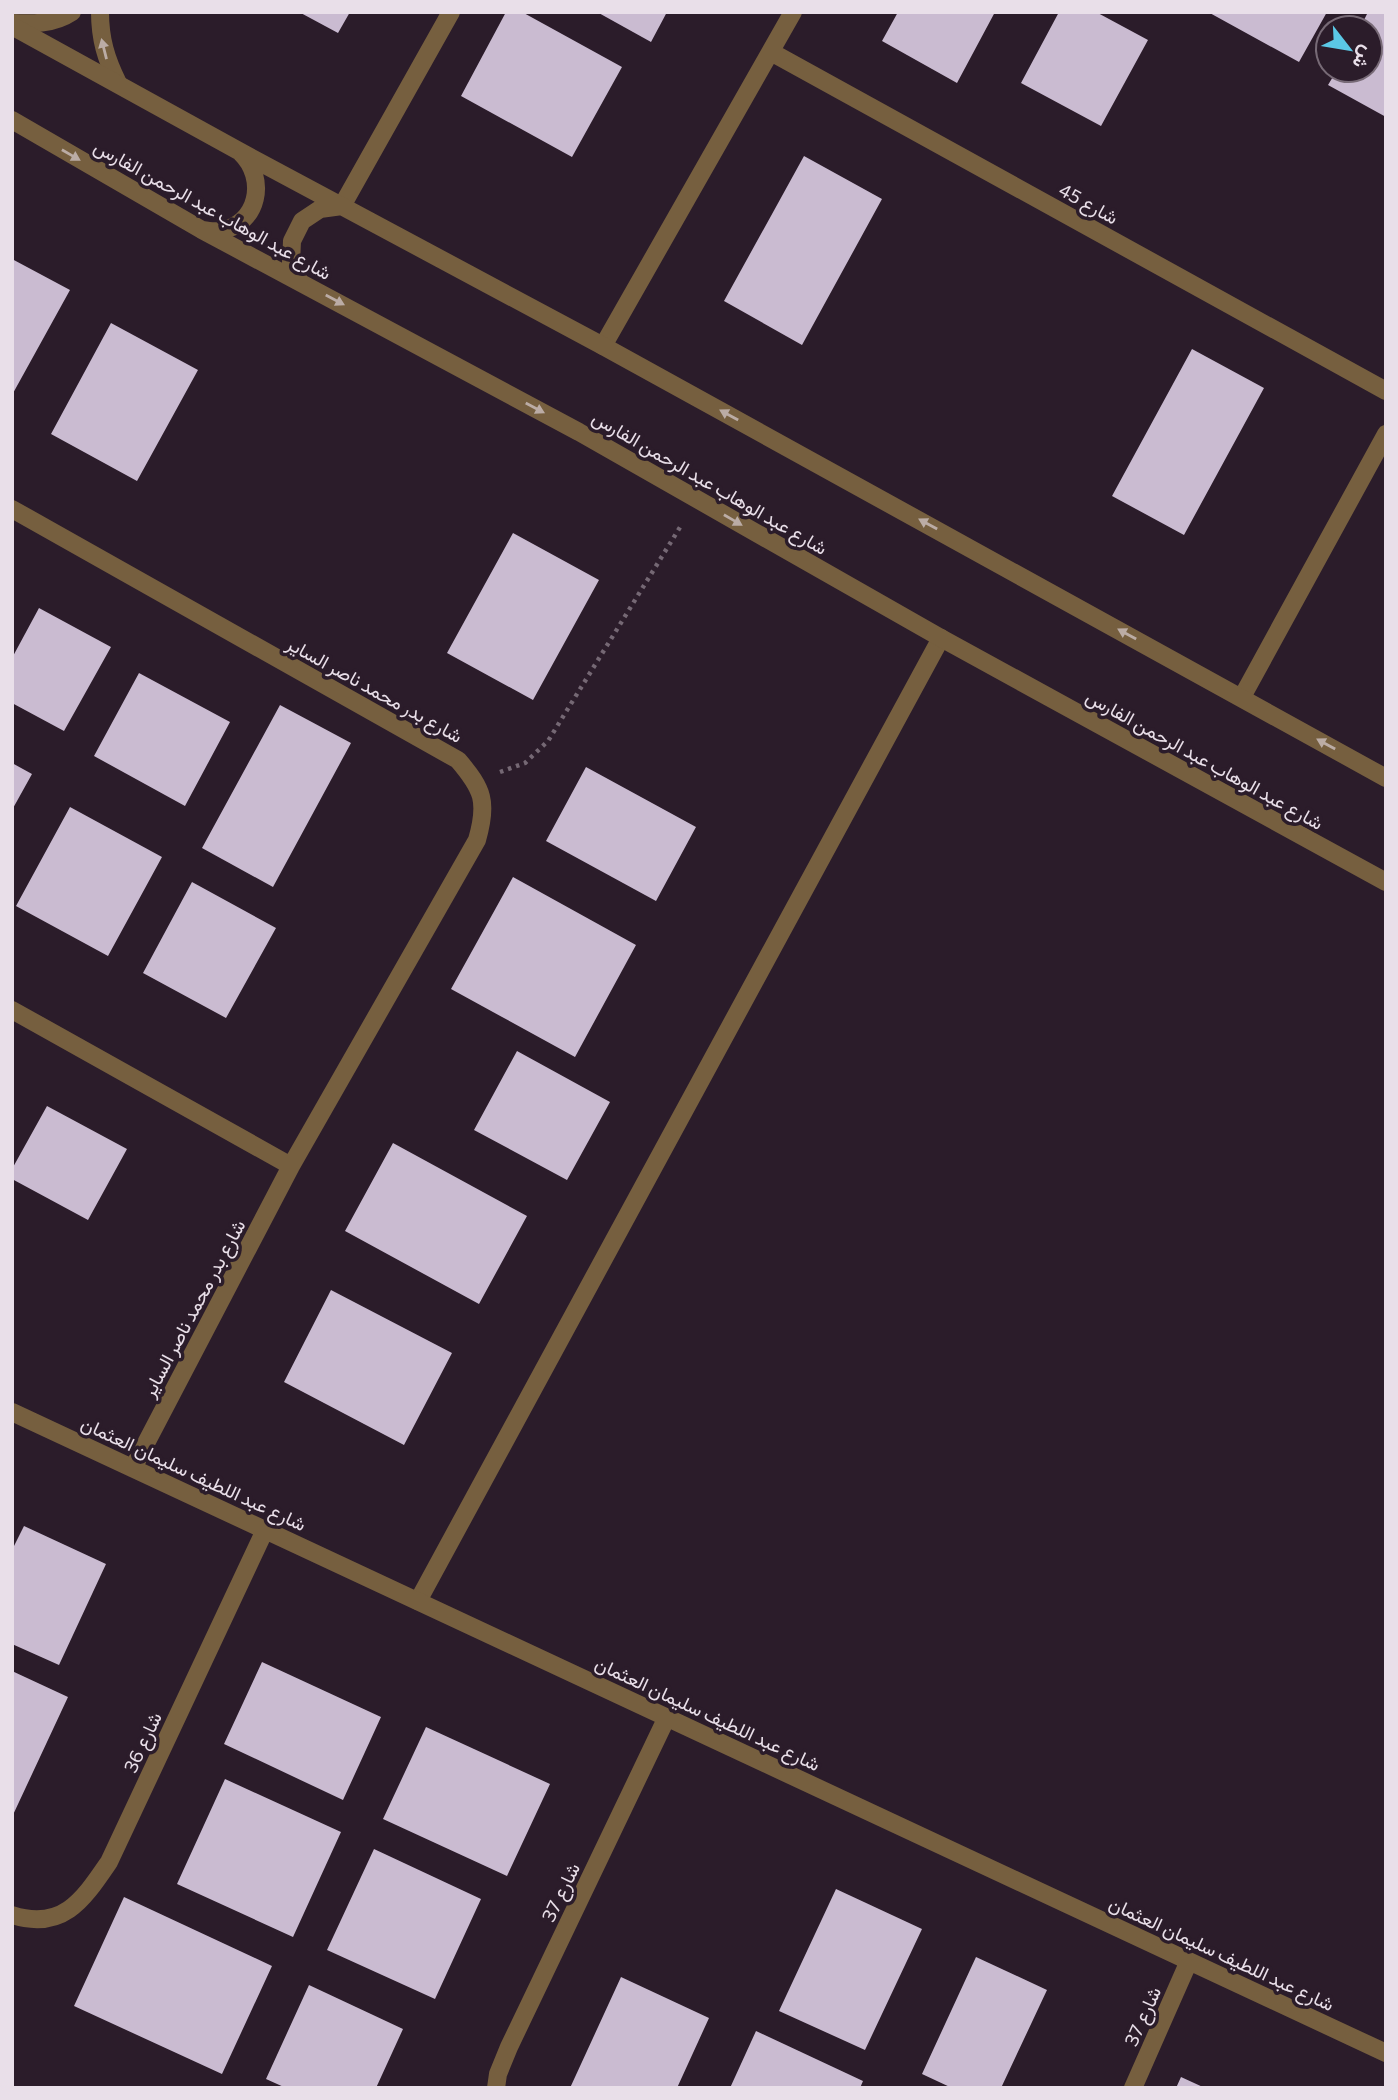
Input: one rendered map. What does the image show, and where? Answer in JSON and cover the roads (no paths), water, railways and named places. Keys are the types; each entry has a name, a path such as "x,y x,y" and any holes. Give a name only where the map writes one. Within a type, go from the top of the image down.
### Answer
{"street":[{"path":"12,24 36,24 64,18 72,12"},
{"path":"100,12 100,33 106,59 118,83"},
{"path":"342,206 451,12"},
{"path":"604,346 793,12"},
{"path":"12,24 237,150 604,346 1386,778"},
{"name":"شارع 45","path":"771,52 1386,391"},
{"name":"شارع عبد الوهاب عبد الرحمن الفارس","path":"12,120 202,230 579,432 942,638 1386,882"},
{"path":"202,230 220,231 237,225 250,213 257,196 257,179 250,162 237,150"},
{"path":"300,282 291,263 292,240 302,221 320,209 342,206"},
{"path":"1242,697 1386,434"},
{"name":"شارع بدر محمد ناصر الساير","path":"12,509 458,760 477,781 481,796 483,819 477,840 291,1166 133,1468"},
{"path":"418,1601 942,638"},
{"path":"12,1010 291,1166"},
{"name":"شارع عبد اللطيف سليمان العثمان","path":"12,1412 1386,2053"},
{"name":"شارع 36","path":"12,1915 42,1922 64,1913 87,1894 108,1862 265,1530"},
{"name":"شارع 37","path":"496,2088 498,2074 509,2047 667,1717"},
{"name":"شارع 37","path":"1133,2088 1189,1961"}]}
